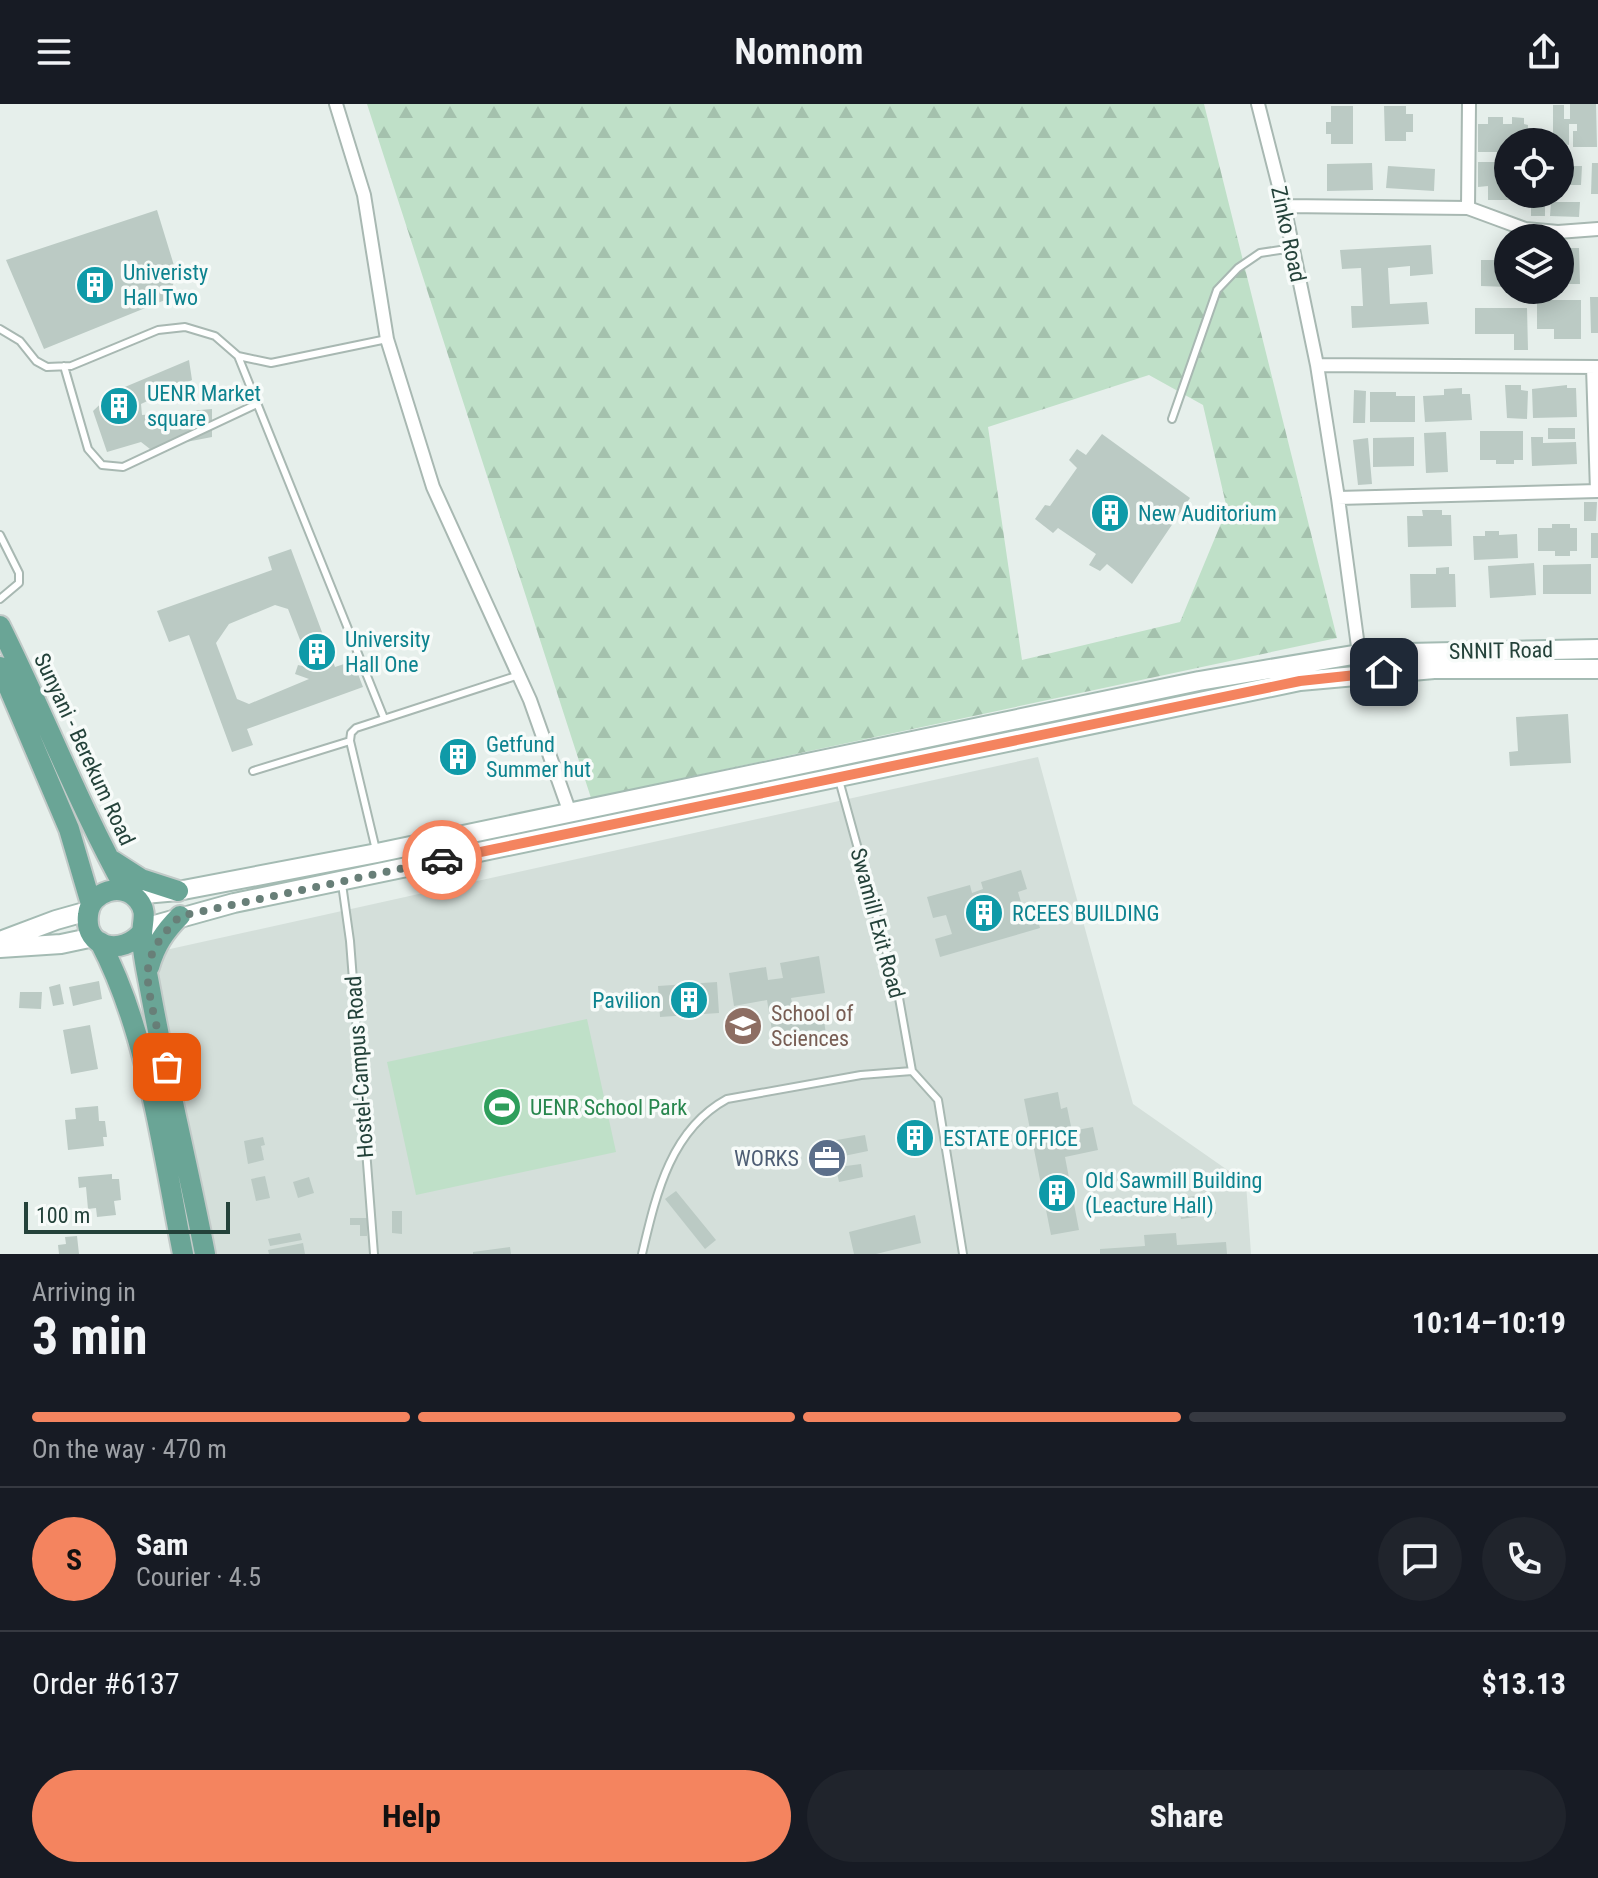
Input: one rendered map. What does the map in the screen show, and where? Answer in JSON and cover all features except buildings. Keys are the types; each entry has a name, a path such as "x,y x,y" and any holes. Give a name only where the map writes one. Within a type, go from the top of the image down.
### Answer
{"main road":[{"name":"Sunyani - Berekum Road","path":"0,626 108,858 130,893"},
{"name":"Sunyani - Berekum Road","path":"0,667 69,829 90,908"},
{"path":"108,858 141,879 178,891"},
{"path":"183,1254 137,1039 115,970 89,929 90,908 107,891 117,889 130,893 144,910 147,971 205,1254"},
{"path":"147,971 155,947 180,916"},
{"path":"97,940 107,946 123,946 131,943 143,930"}],"street":[{"path":"336,104 364,195 387,339 433,487 519,675 570,813"},
{"name":"Zinko Road","path":"1258,104 1284,206 1317,365 1359,654"},
{"path":"1468,208 1469,104"},
{"path":"1284,206 1468,208 1525,229 1558,232 1598,229"},
{"path":"1317,365 1596,367 1597,491 1338,498"},
{"name":"SNNIT Road","path":"143,930 180,916 1199,681 1359,654 1598,649"},
{"name":"SNNIT Road","path":"797,776 838,777 1300,681 1434,669 1598,669"},
{"name":"SNNIT Road","path":"130,893 178,891 570,813 770,782"},
{"path":"0,941 90,908"},
{"path":"0,948 97,940"}],"lane":[{"path":"1172,419 1217,290 1238,268 1260,253 1293,248"},
{"path":"0,329 20,341 36,361 47,367 71,366 158,330 185,327 215,336 238,356 384,718"},
{"path":"238,356 271,363 387,339"},
{"path":"64,366 88,449 102,465 123,467 257,404"},
{"path":"0,535 19,573 19,583 0,599"},
{"path":"377,853 350,741 351,733 356,728 384,718 519,675"},
{"path":"253,771 350,741"},
{"name":"Swamill Exit Road","path":"838,777 899,998 912,1071"},
{"name":"Hostel-Campus Road","path":"342,881 350,941 374,1254"},
{"path":"642,1254 672,1153 708,1109 727,1099 861,1075 912,1071 938,1100 963,1254"}],"shaded area":[{"path":"1038,757 1133,1104 1246,1183 1251,1254 207,1254 143,955"}],"green space":[{"path":"367,104 1204,104 1337,638 591,798","holes":["1149,375 1203,405 1227,509 1180,622 1022,660 988,427"]},
{"name":"UENR School Park","path":"587,1019 616,1152 416,1195 387,1062"}],"way so far":[{"path":"167,1067 147,971 155,947 180,916 442,860"}],"place":[{"name":"Univeristy Hall Two","path":"95,285"},
{"name":"UENR Market square","path":"119,406"},
{"name":"New Auditorium","path":"1110,513"},
{"name":"University Hall One","path":"317,652"},
{"name":"Getfund Summer hut","path":"458,757"},
{"name":"RCEES BUILDING","path":"984,913"},
{"name":"Pavilion","path":"689,1000"},
{"name":"School of Sciences","path":"743,1026"},
{"name":"UENR School Park","path":"502,1107"},
{"name":"ESTATE OFFICE","path":"915,1138"},
{"name":"WORKS","path":"827,1158"},
{"name":"Old Sawmill Building (Leacture Hall)","path":"1057,1193"}],"route":[{"path":"442,860 1300,681 1384,672"}]}
